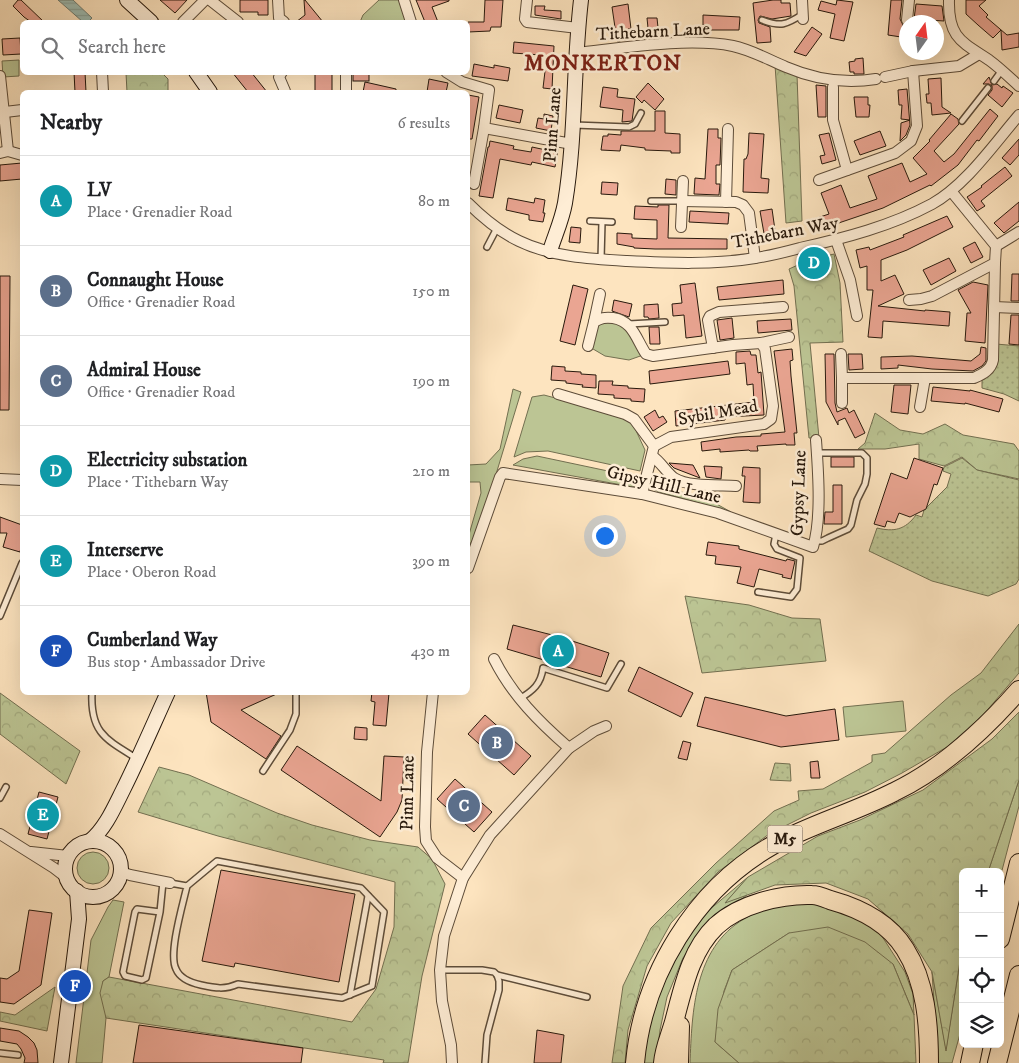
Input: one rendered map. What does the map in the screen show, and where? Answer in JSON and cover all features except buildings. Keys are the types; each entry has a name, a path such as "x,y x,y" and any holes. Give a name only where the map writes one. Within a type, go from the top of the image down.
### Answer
{"highway":[{"name":"M5","path":"634,1063 642,1018 652,988 664,962 681,932 699,908 728,877 748,861 773,846 813,825 895,792 927,772 956,751 997,715 1019,690"},
{"path":"1004,923 1019,864"},
{"path":"663,1063 688,970 700,948 716,927 736,913 769,901 788,896 814,895 850,906 867,914 891,932 905,949 920,985 927,1013 929,1063"},
{"path":"997,1063 1019,975"},
{"path":"679,1063 681,996"},
{"path":"970,1063 973,1048"}],"main road":[{"path":"126,0 149,20"},
{"name":"Pinn Lane","path":"550,251 565,203 574,125 581,0"},
{"path":"198,75 208,90"},
{"path":"97,896 77,891 67,878 66,864 68,856 75,847 90,841 97,835 138,760 167,695"},
{"path":"112,848 111,835 115,805"},
{"path":"79,919 97,896 111,890 121,872 118,856 112,848 98,841 90,841"},
{"path":"61,1063 79,919 77,891"}],"street":[{"path":"185,20 205,0"},
{"path":"210,0 235,20"},
{"path":"278,0 278,20"},
{"path":"404,0 410,20"},
{"path":"527,0 525,19 527,22 578,28"},
{"path":"802,0 803,16"},
{"path":"908,15 909,0"},
{"path":"949,0 951,20 957,36 963,43 1002,70 1019,86"},
{"name":"Tithebarn Lane","path":"577,53 659,45 712,43 733,46 818,77 853,81 959,66 979,54"},
{"path":"819,180 895,153 911,141 917,126 913,72"},
{"path":"102,75 103,90"},
{"path":"280,75 279,77 285,90"},
{"path":"346,75 346,90"},
{"path":"451,75 462,82 489,90 474,184"},
{"path":"0,76 5,112 4,152 20,155"},
{"path":"833,87 833,120 847,170"},
{"path":"5,112 20,110"},
{"name":"Tithebarn Way","path":"470,205 497,228 519,241 574,257 600,260 679,262 718,262 755,258 836,240 899,219 932,203 951,191 968,175 1019,115"},
{"path":"484,128 572,144"},
{"path":"726,202 728,129"},
{"path":"681,227 683,181"},
{"path":"842,378 974,378 986,372 992,365 996,246 951,191"},
{"path":"682,201 736,202 743,204 749,213 755,258"},
{"path":"996,246 1019,232"},
{"path":"836,240 850,280 857,316"},
{"path":"909,300 921,300 932,296 995,263"},
{"path":"588,346 600,294"},
{"path":"713,348 708,320 710,316 719,312 783,307"},
{"path":"994,307 1019,308"},
{"path":"594,322 605,317 628,324 646,354 653,356 789,338"},
{"name":"Sybil Mead","path":"653,451 671,437 764,424 771,419 773,406 765,349 762,343"},
{"path":"841,354 842,403"},
{"path":"920,407 925,378"},
{"path":"558,394 625,414 634,419 660,461 672,476 678,480 687,483 736,486"},
{"name":"Gypsy Lane","path":"814,544 818,516 816,440"},
{"path":"642,494 653,451"},
{"name":"Gipsy Hill Lane","path":"470,562 503,472 642,494 718,513 776,534 814,544"},
{"path":"0,480 20,480"},
{"path":"494,659 519,699 547,729 569,748"},
{"name":"Pinn Lane","path":"433,695 427,752 426,841 438,858 464,878"},
{"path":"452,1063 451,1045 442,1000 440,970 444,936 464,878 490,834 569,748 594,731 606,726"},
{"path":"0,834 67,878"},
{"path":"30,852 68,856"},
{"path":"121,872 166,882"}],"lane":[{"path":"762,20 774,25 784,25 803,16"},
{"path":"994,81 1002,70"},
{"path":"962,121 988,88"},
{"path":"574,125 629,127 635,124 642,113"},
{"path":"651,201 682,201"},
{"path":"590,221 612,222"},
{"path":"600,260 602,222"},
{"path":"487,247 497,228"},
{"path":"628,324 665,322"},
{"path":"814,544 848,529 867,474 867,458 862,453 817,453"},
{"path":"758,592 791,597 797,589 800,558 777,549 774,544 776,534"},
{"path":"0,616 20,568"},
{"path":"16,578 20,580"},
{"path":"519,699 531,692 540,682 543,668 607,688 621,664"},
{"path":"92,695 92,712 98,731 138,760"},
{"path":"263,771 290,730 296,714 296,695"},
{"path":"0,798 6,787"},
{"path":"217,862 361,888 384,912 372,986 342,998 238,984 218,989 193,983 183,978 176,969 173,953 187,886 217,862"},
{"path":"160,912 137,909 135,912 123,972 125,976 142,980 146,978 160,912 166,882 187,886"},
{"path":"350,995 368,896"},
{"path":"440,970 482,970 494,972 497,975 587,997"},
{"path":"485,1063 487,1034 498,990 499,981 497,975"},
{"path":"0,1053 18,1055"}],"green space":[{"path":"379,0 399,0 405,17 404,20 361,20 363,15"},
{"path":"19,60 19,76 3,77 2,61"},
{"path":"775,65 797,74 802,221 786,223"},
{"path":"126,75 164,75 168,79 168,90 127,90"},
{"path":"834,254 840,283 843,342 810,343 819,438 809,438 794,286 789,269 809,260 811,268 819,266 818,258"},
{"path":"625,321 646,354 629,360 605,356 588,346 594,322"},
{"path":"996,344 1019,346 1019,401 1004,394 982,388 982,378"},
{"path":"513,389 521,392 490,494 471,545 470,531 481,493 480,482 470,482 470,465 486,464 500,449"},
{"path":"544,395 589,407 632,422 645,450 640,471 548,451 526,452 514,457 532,397"},
{"path":"875,413 900,430 923,434 945,424 963,435 1014,444 1019,451 1019,479 977,470 962,457 944,466 919,459 919,444 885,449 858,449 865,443"},
{"path":"537,456 641,478 637,485 633,487 513,465 523,459"},
{"path":"962,458 977,470 1019,480 1019,579 1016,584 988,596 932,581 869,551 877,528 899,529 908,524 916,515 922,517 924,510 947,487 951,474 943,471 944,467"},
{"path":"651,479 672,489 713,502 731,512 659,492 653,489 650,484"},
{"path":"685,596 749,605 792,618 820,619 826,661 702,673"},
{"path":"1019,624 1019,673 983,715 947,747 865,792 811,813 769,834 718,872 671,923 647,966 628,1030 625,1063 612,1063 623,986 651,928 716,863 774,811 799,800 798,791 823,789 872,762 872,755 885,753 951,695 981,673"},
{"path":"0,693 80,751 66,784 0,734"},
{"path":"903,701 906,731 846,737 843,707"},
{"path":"1019,712 1019,780 989,868 959,868 959,967 946,1051 932,972 908,934 868,899 826,883 775,885 725,903 748,877 818,836 860,820 923,790 992,739"},
{"path":"775,763 790,764 791,781 770,780"},
{"path":"159,767 189,775 277,813 312,825 370,840 418,847 432,859 445,884 422,976 408,1063 383,1063 384,1060 106,1018 100,993 103,981 109,977 352,1022 376,989 394,927 395,882 218,836 138,812"},
{"path":"1019,780 1019,806 1003,868 989,868"},
{"path":"93,852 105,856 109,868 105,880 93,884 81,880 77,868 81,856"},
{"path":"748,877 726,902 747,895 703,928 683,958 667,997 656,1063 641,1063 647,1027 661,986 688,936 708,911"},
{"path":"113,900 124,902 109,977 103,981 106,1018 102,1063 76,1063 91,940"},
{"path":"799,903 822,903 876,927 905,972 913,994 914,1015 893,964 789,933 732,970 724,991 715,1042 739,1063 690,1063 692,1023 699,983 705,964 727,931 744,919 769,908"},
{"path":"828,927 865,942 893,964 914,1015 916,1063 739,1063 715,1042 718,1009 732,970 789,933"},
{"path":"959,967 959,1038 952,1063 938,1063 932,972 946,1049"},
{"path":"55,987 47,1031 0,1021 0,1012 15,1015"}],"water":[{"path":"58,0 73,0 92,18 90,20 81,20"}],"place":[{"name":"Electricity substation","path":"814,263"},
{"name":"LV","path":"558,651"},
{"name":"Connaught House","path":"497,743"},
{"name":"Admiral House","path":"464,806"},
{"name":"Interserve","path":"43,815"},
{"name":"Cumberland Way","path":"75,986"}],"district":[{"name":"MONKERTON","path":"603,63"}]}
